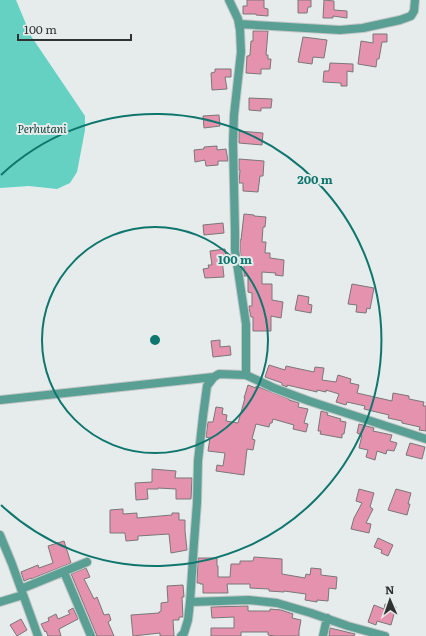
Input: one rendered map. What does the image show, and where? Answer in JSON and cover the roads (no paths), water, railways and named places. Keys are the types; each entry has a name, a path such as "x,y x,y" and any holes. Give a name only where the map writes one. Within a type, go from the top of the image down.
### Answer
{"street":[{"path":"229,0 238,19 241,52 234,115 233,143 235,250 246,324 246,375"},
{"path":"239,24 340,30 363,28 400,20 411,16 414,11 415,0"},
{"path":"0,400 214,376 219,374 246,375 274,388 309,401 426,439"},
{"path":"181,636 184,633 188,620 190,602 197,503 198,462 207,386 214,376"},
{"path":"0,535 38,636"},
{"path":"0,602 87,562"},
{"path":"64,572 91,636"},
{"path":"190,602 249,600 277,603 348,626 385,636"},
{"path":"322,636 327,618"}],"park label":[{"name":"Perhutani","path":"42,129"}]}
